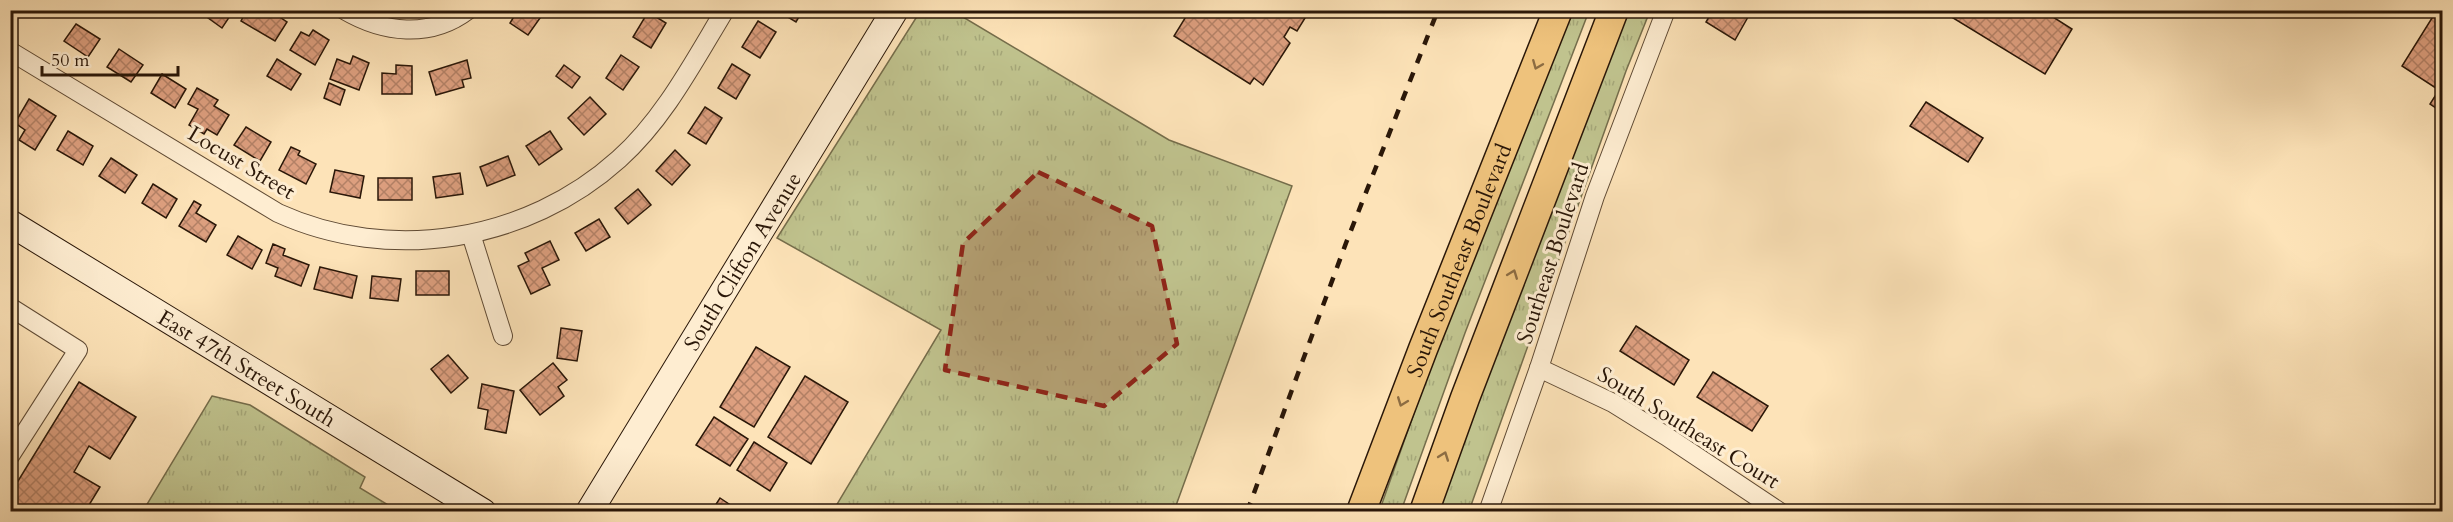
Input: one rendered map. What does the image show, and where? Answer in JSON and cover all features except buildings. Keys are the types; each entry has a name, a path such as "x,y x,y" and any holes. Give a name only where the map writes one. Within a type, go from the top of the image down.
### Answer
{"main road":[{"name":"South Southeast Boulevard","path":"1361,512 1423,349 1558,10"},
{"path":"1424,512 1465,398 1614,10"}],"street":[{"path":"344,10 359,20 384,28 409,30 433,27 465,13"},
{"name":"Locust Street","path":"10,51 278,213 336,233 380,240 426,240 471,234 510,223 540,211 582,188 620,159 663,108 725,10"},
{"name":"South Clifton Avenue","path":"589,512 895,10"},
{"name":"Southeast Boulevard","path":"1488,512 1539,368 1595,196 1666,10"},
{"name":"East 47th Street South","path":"11,224 483,512"},
{"path":"471,234 503,336"},
{"path":"10,307 78,350 10,456"},
{"name":"South Southeast Court","path":"1539,368 1622,409 1780,512"}],"highlighted area":[{"path":"1038,172 1152,226 1177,344 1104,406 945,370 963,243"}],"green space":[{"path":"921,10 953,11 1169,140 1292,186 1174,511 833,511 941,330 777,238"},
{"path":"1569,11 1589,11 1465,333 1401,511 1379,512 1435,354"},
{"path":"1626,11 1650,11 1626,71 1469,511 1436,512"},
{"path":"212,396 250,405 365,477 360,488 398,511 143,511"}],"railway":[{"path":"1247,512 1346,243 1438,10"}]}
